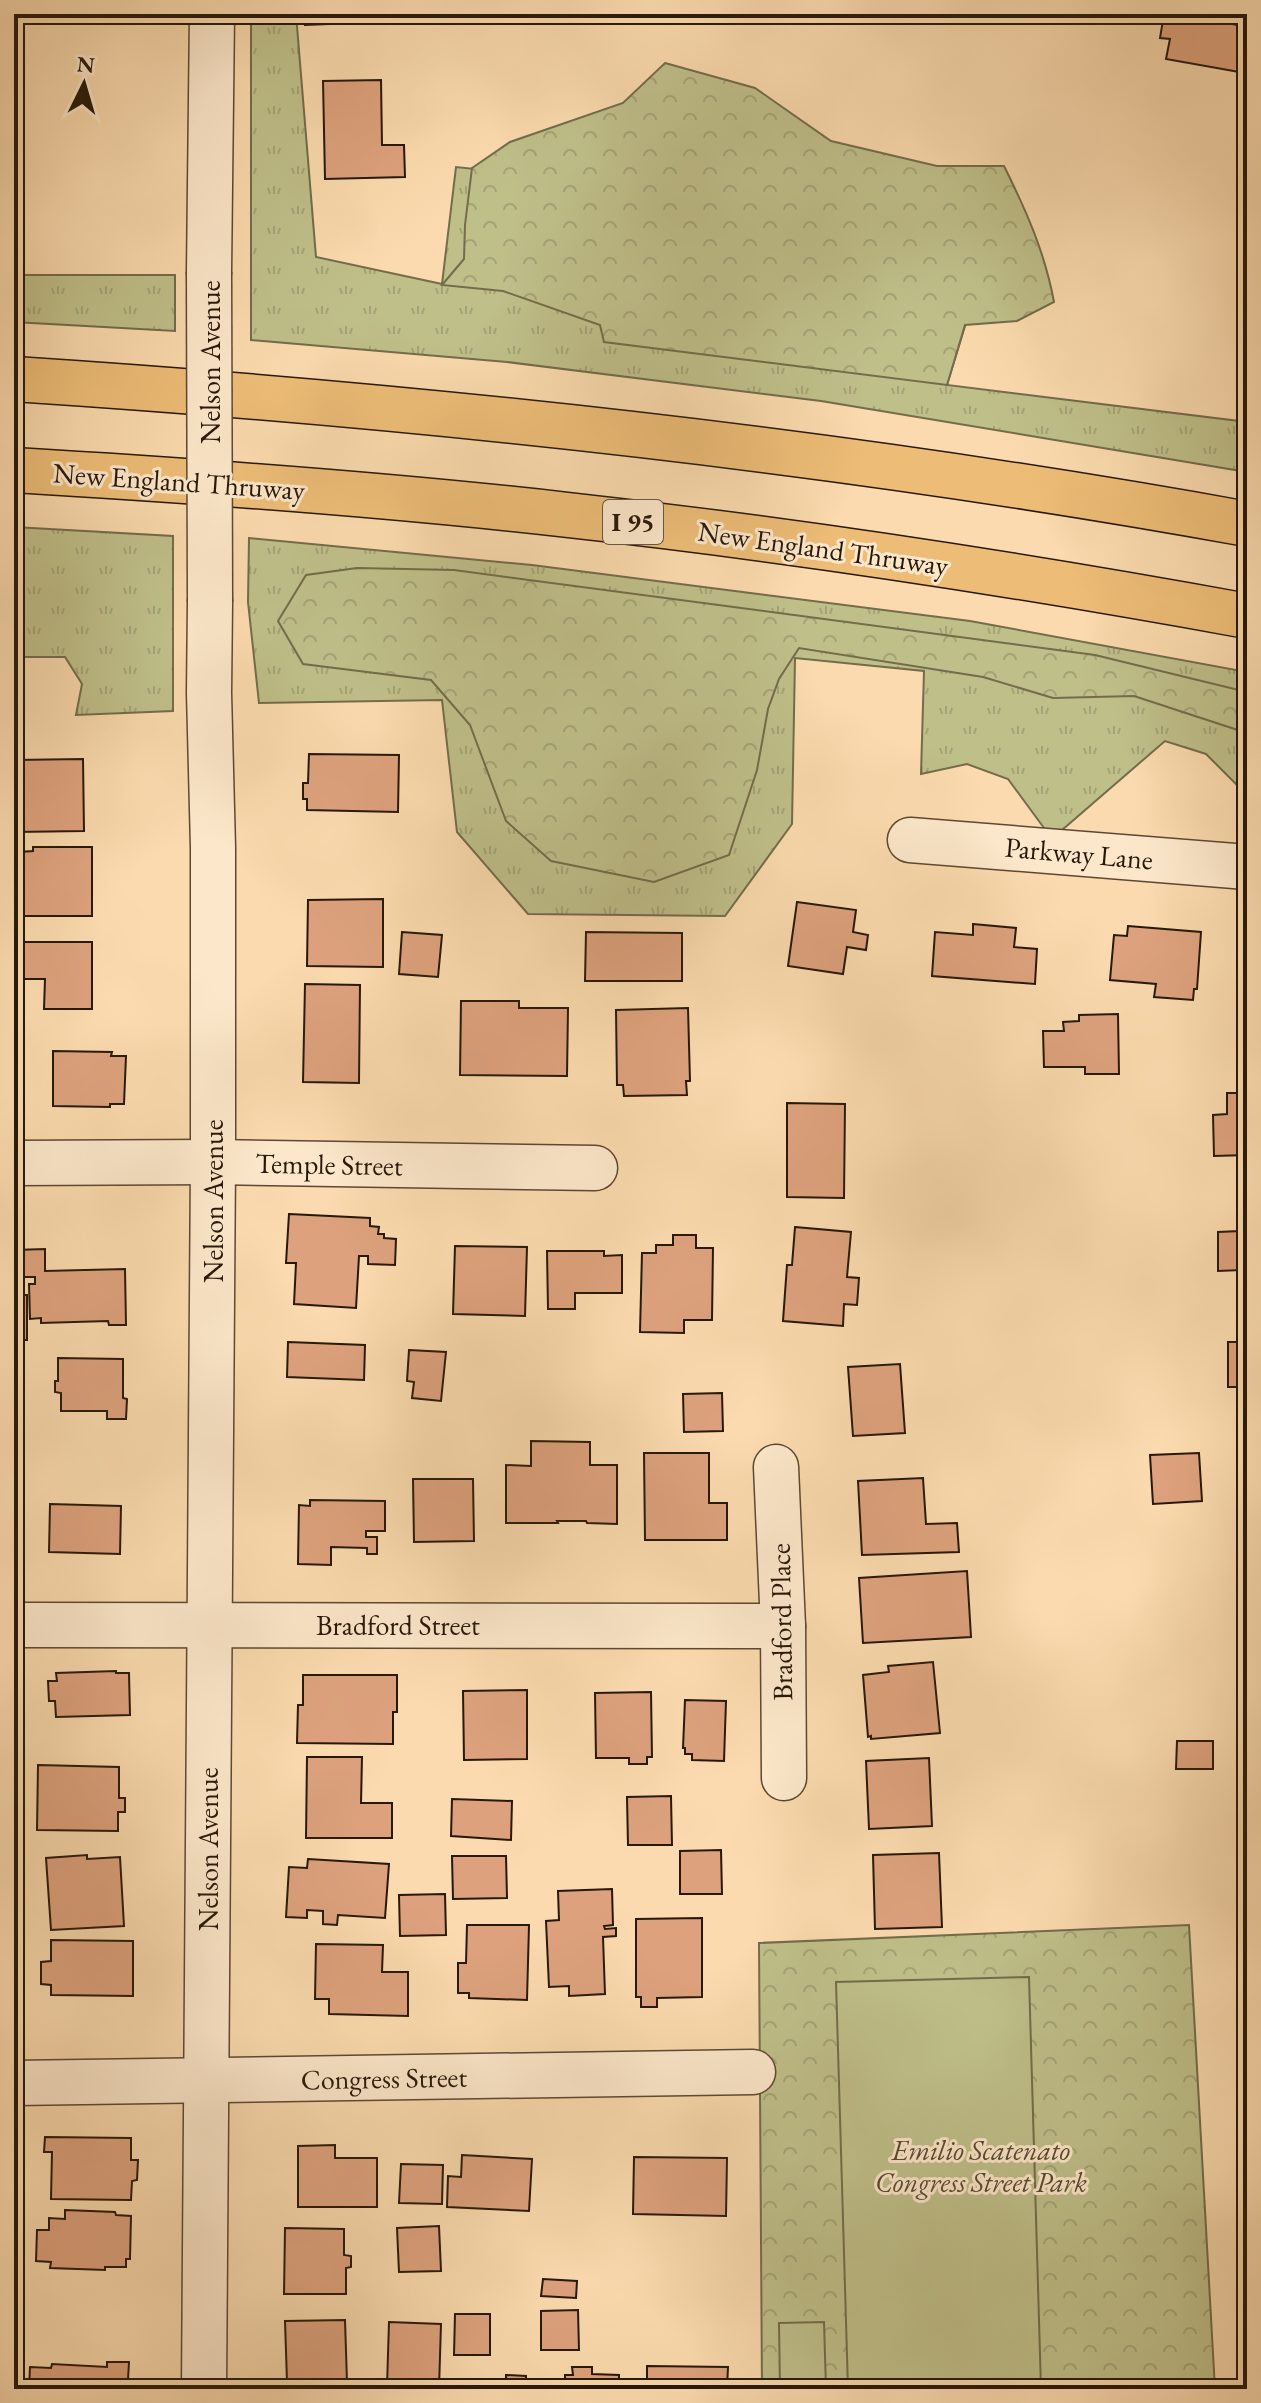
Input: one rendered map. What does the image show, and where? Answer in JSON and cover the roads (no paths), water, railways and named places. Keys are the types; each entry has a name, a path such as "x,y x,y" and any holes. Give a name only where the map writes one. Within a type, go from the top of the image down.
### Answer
{"highway":[{"path":"14,379 281,398 704,441 909,469 1247,524"},
{"name":"New England Thruway","path":"14,470 288,488 609,519 914,560 1247,616"}],"street":[{"name":"Nelson Avenue","path":"204,2389 213,1162 213,848 209,693 212,14"},
{"name":"Parkway Lane","path":"910,840 1247,867"},
{"name":"Temple Street","path":"14,1163 213,1162 595,1168"},
{"name":"Bradford Place","path":"776,1467 783,1626 784,1778"},
{"name":"Bradford Street","path":"14,1625 783,1626"},
{"name":"Congress Street","path":"14,2083 753,2072"}],"park label":[{"name":"Emilio Scatenato Congress Street Park","path":"981,2166"}]}
